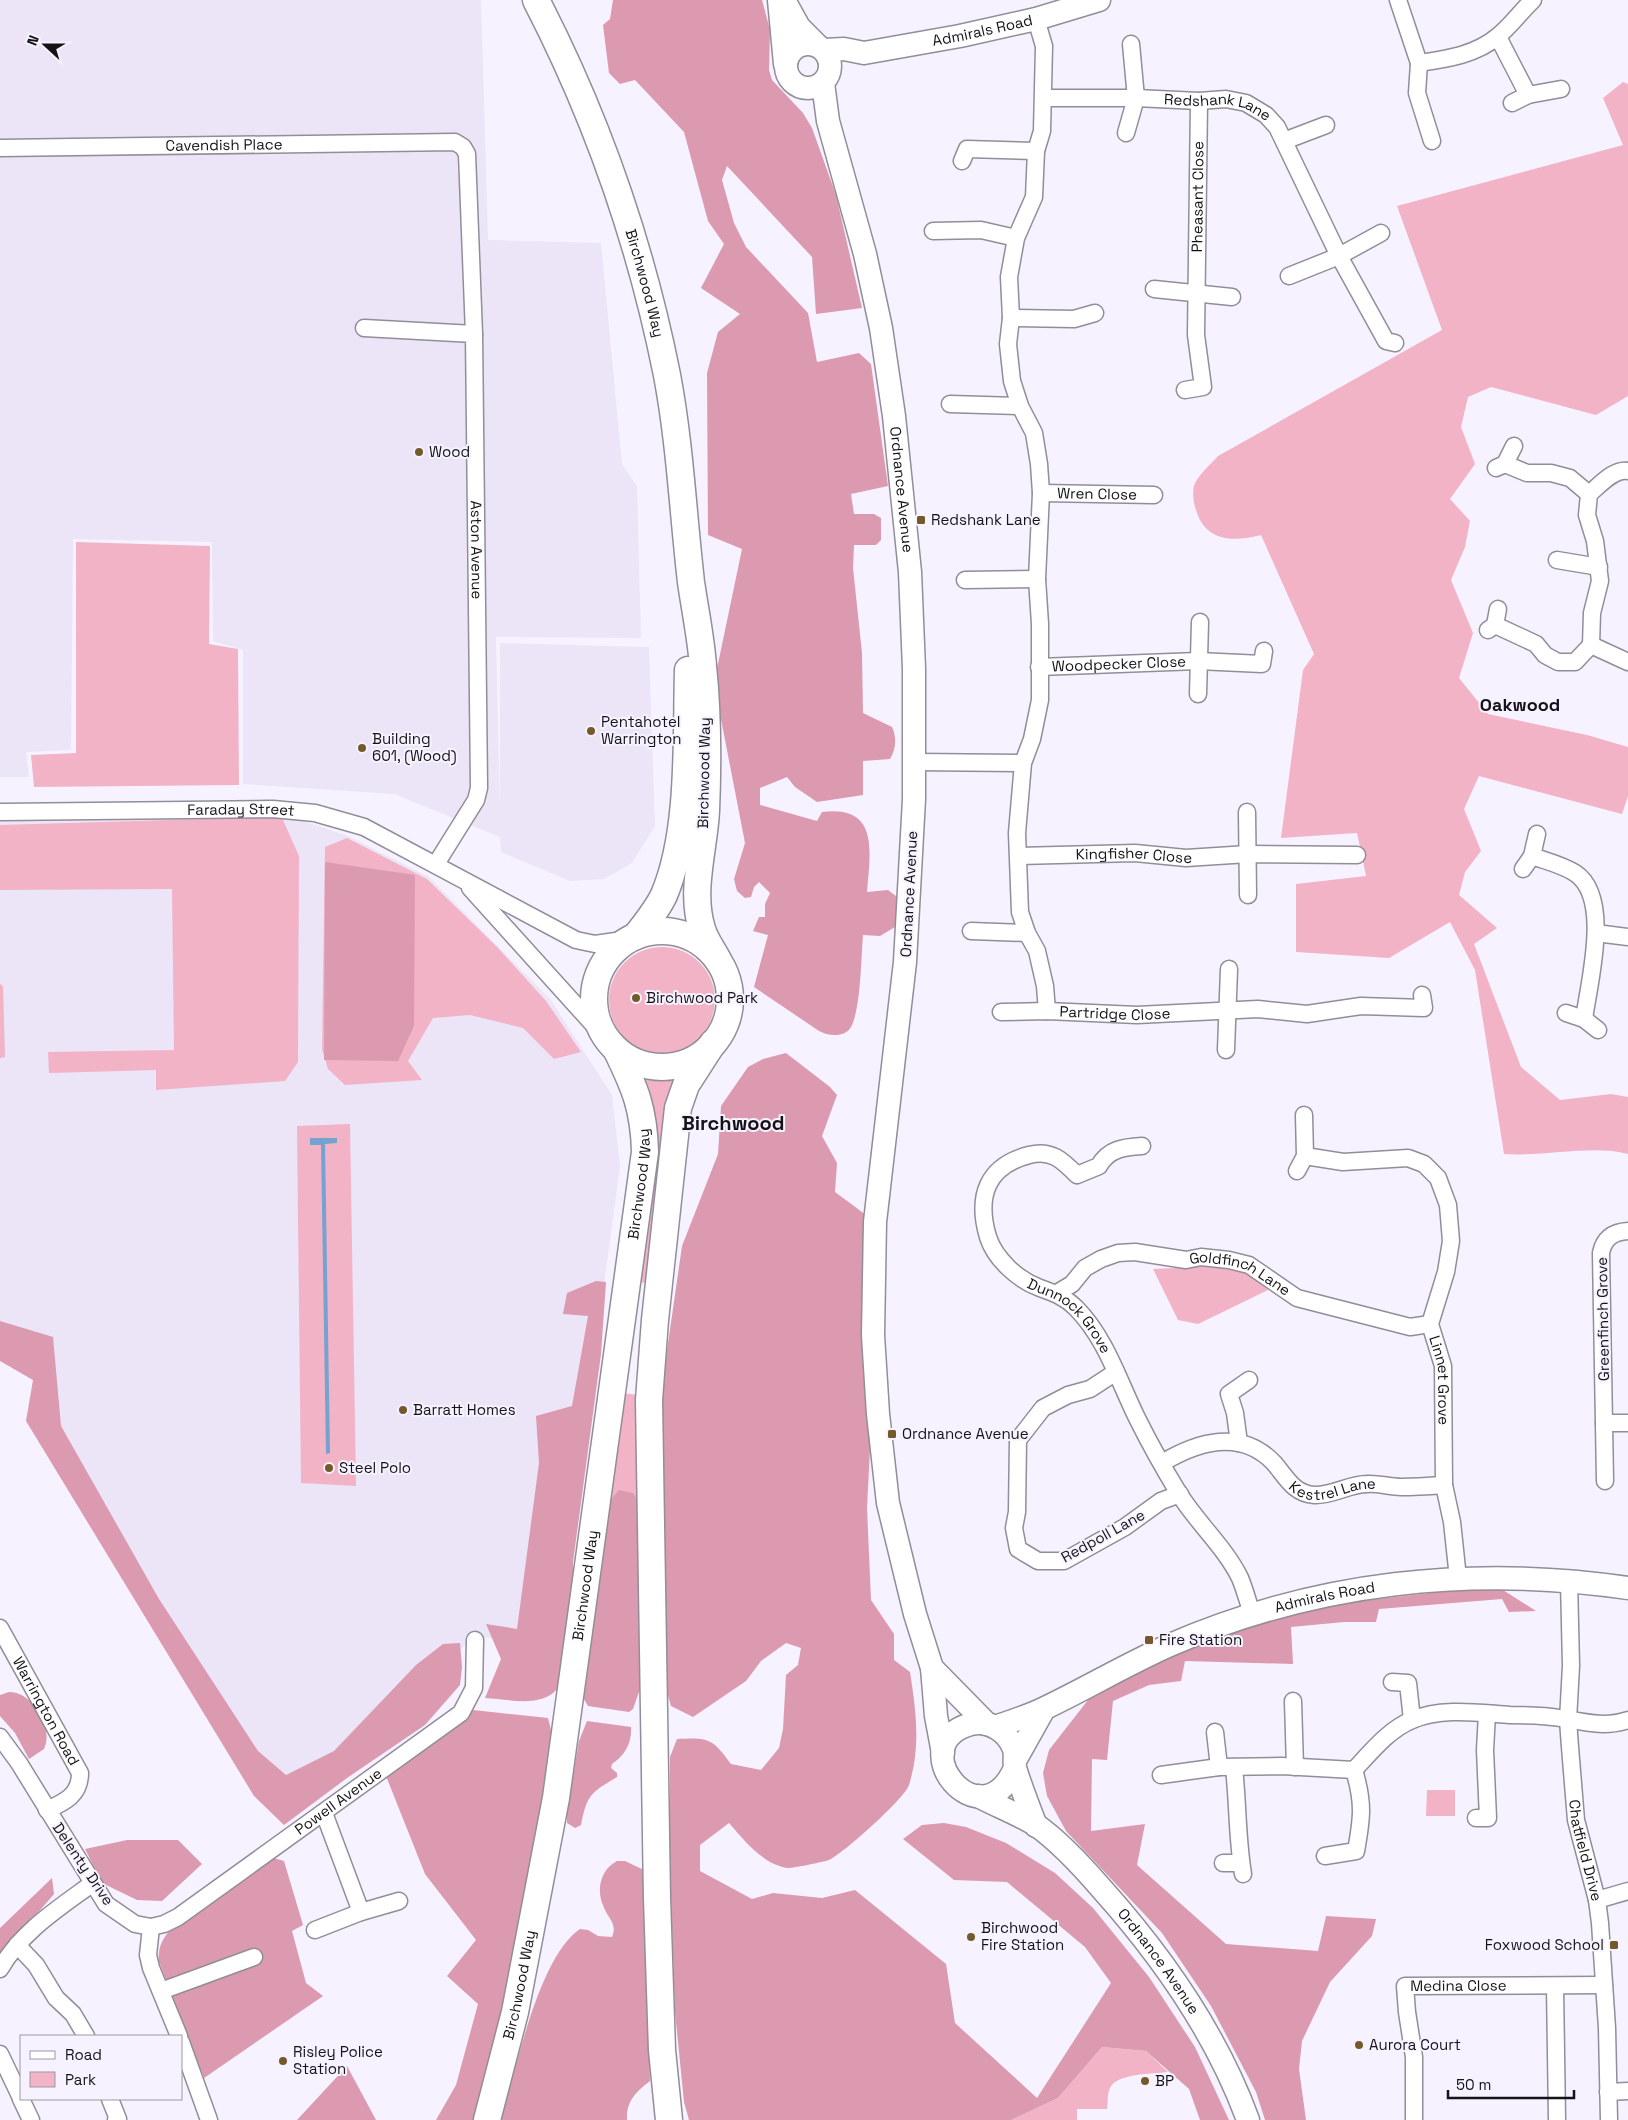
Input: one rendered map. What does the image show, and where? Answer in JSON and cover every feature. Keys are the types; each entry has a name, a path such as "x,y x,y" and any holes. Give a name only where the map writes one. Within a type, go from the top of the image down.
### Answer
{"main road":[{"name":"Birchwood Way","path":"536,0 557,41 597,135 628,220 652,306 667,376 676,432 691,582 704,667 706,804 698,881 698,910 702,931 718,960"},
{"name":"Birchwood Way","path":"633,937 654,913 664,896 678,842 684,775 691,582"},
{"path":"654,931 681,934 706,946 718,960 726,976 730,994 729,1012 723,1028 713,1043 697,1057 678,1065 649,1065 636,1062 613,1046 599,1024 594,1005 595,985 602,966 614,950 633,937 654,931"},
{"name":"Birchwood Way","path":"669,2120 662,2050 658,1907 649,1400 655,1320 678,1108 686,1085 713,1043"},
{"name":"Birchwood Way","path":"487,2120 515,2012 556,1798 645,1152 644,1123 638,1095 613,1046"}],"street":[{"path":"779,0 788,77 797,87 811,89 825,81 830,64 821,48 799,27 784,0"},
{"name":"Admirals Road","path":"821,48 844,49 864,53 960,36 1036,19 1099,0"},
{"path":"1398,0 1419,63 1417,94 1432,141"},
{"path":"1419,63 1448,59 1474,51 1498,37 1533,0"},
{"path":"1036,19 1044,46 1042,131 1036,151 1034,197 1016,238 1009,277 1011,318 1008,344 1012,381 1020,406 1034,433 1041,493 1037,579 1040,700 1032,739 1023,764 1017,833 1020,912 1027,933 1037,950 1047,1011"},
{"path":"1498,37 1528,95"},
{"path":"785,64 791,51 796,46 811,44 821,48"},
{"path":"1126,132 1136,98 1131,44"},
{"name":"Admirals Road","path":"825,81 864,53"},
{"name":"Ordnance Avenue","path":"825,81 828,121 866,254 881,328 894,416 910,572 915,762 905,962 875,1222 873,1335 882,1453 888,1503 915,1614 932,1668 936,1716 944,1753"},
{"name":"Ordnance Avenue","path":"797,87 828,121"},
{"path":"1512,103 1528,95 1561,89"},
{"name":"Redshank Lane","path":"1044,98 1136,98 1199,101 1226,98 1246,102 1266,115 1284,140 1339,256 1386,341 1395,343"},
{"name":"Pheasant Close","path":"1186,390 1203,387 1196,335 1199,101"},
{"name":"Redshank Lane","path":"1284,140 1326,125"},
{"name":"Cavendish Place","path":"0,148 446,142"},
{"name":"Aston Avenue","path":"436,864 476,800 478,788 474,334 467,154 463,146 446,142"},
{"path":"962,161 967,149 1036,151"},
{"path":"933,231 981,230 1016,238"},
{"path":"1289,276 1339,256 1381,233"},
{"path":"1154,289 1232,297"},
{"path":"1011,318 1074,318 1095,313"},
{"path":"364,328 474,334"},
{"path":"950,404 1020,406"},
{"path":"1514,446 1500,466 1527,473 1552,473 1570,478 1589,494"},
{"path":"1494,622 1536,644 1545,655 1558,662 1575,662 1592,645 1592,613 1600,581 1595,542 1587,515 1589,494 1613,474 1628,471"},
{"name":"Wren Close","path":"1041,493 1157,497"},
{"path":"1557,560 1599,568"},
{"path":"965,580 1037,579"},
{"name":"Woodpecker Close","path":"1198,694 1200,622"},
{"path":"1592,645 1628,662"},
{"name":"Woodpecker Close","path":"1039,667 1198,661 1262,664 1264,651"},
{"path":"915,762 1023,764"},
{"name":"Faraday Street","path":"0,812 273,809 315,813 364,827 436,864 465,882 513,904 557,932 576,940 595,944 633,937"},
{"path":"1247,812 1248,895"},
{"path":"1537,834 1528,863 1576,873 1592,894 1596,933 1584,1019"},
{"name":"Kingfisher Close","path":"1019,856 1135,853 1186,858 1248,854 1357,855"},
{"name":"Faraday Street","path":"465,882 613,1046"},
{"path":"971,931 1027,933"},
{"path":"1596,933 1628,937"},
{"path":"1226,1050 1229,969"},
{"name":"Partridge Close","path":"1000,1012 1047,1011 1137,1015 1258,1009 1306,1014 1361,1006 1424,1008 1422,995"},
{"path":"1566,1013 1584,1019 1598,1030"},
{"path":"1297,1171 1305,1156 1304,1116"},
{"name":"Dunnock Grove","path":"1142,1146 1122,1147 1104,1157 1099,1166 1077,1175 1057,1156 1041,1152 1004,1164 988,1182 983,1206 988,1237 998,1256 1018,1276 1038,1288 1056,1293 1076,1307 1099,1337 1138,1421 1180,1494 1239,1577 1252,1614"},
{"name":"Linnet Grove","path":"1305,1156 1343,1162 1408,1158 1424,1164 1438,1178 1448,1205 1451,1241 1446,1272 1430,1324 1443,1366 1444,1486 1452,1522 1458,1578"},
{"name":"Greenfinch Grove","path":"1605,1481 1601,1253 1602,1247 1609,1237 1615,1233 1628,1231"},
{"name":"Goldfinch Lane","path":"1056,1293 1072,1284 1085,1268 1101,1259 1118,1254 1135,1252 1186,1260 1202,1257 1229,1260 1249,1265 1297,1298 1410,1327 1430,1324"},
{"name":"Redpoll Lane","path":"1116,1372 1090,1389 1068,1395 1043,1408 1018,1440 1017,1512 1014,1528 1018,1549 1038,1561 1064,1561 1125,1527 1162,1501 1180,1494"},
{"path":"1240,1443 1235,1413 1229,1394 1249,1380"},
{"path":"1604,1423 1628,1423"},
{"name":"Kestrel Lane","path":"1162,1463 1184,1449 1204,1443 1222,1441 1240,1443 1258,1451 1273,1462 1298,1492 1315,1495 1366,1484 1400,1487 1444,1486"},
{"name":"Admirals Road","path":"991,1725 1044,1709 1148,1655 1252,1614 1351,1589 1396,1582 1512,1577 1628,1588"},
{"name":"Chatfield Drive","path":"1569,1581 1571,1666 1568,1720 1576,1820 1597,1900 1604,1985 1609,2120"},
{"name":"Warrington Road","path":"0,1628 80,1773 78,1787 74,1794 63,1803 47,1810"},
{"name":"Powell Avenue","path":"150,1926 164,1924 178,1917 324,1814 461,1713 474,1688 475,1640"},
{"name":"Ordnance Avenue","path":"932,1668 991,1725"},
{"path":"1392,1682 1408,1683 1412,1720"},
{"path":"1293,1700 1295,1768"},
{"path":"1015,1764 1010,1740 991,1725 975,1723 964,1726 947,1742 944,1753 944,1769 948,1779 965,1793 978,1796 990,1794 1002,1788 1010,1779 1015,1764 1044,1709"},
{"path":"1161,1775 1227,1768 1354,1770 1391,1732 1412,1720 1438,1714 1466,1712 1568,1720 1592,1725 1628,1720"},
{"path":"1476,1818 1488,1818 1485,1750 1487,1714"},
{"path":"1215,1732 1237,1797 1236,1832 1242,1868 1223,1863"},
{"name":"Delenty Drive","path":"0,1737 20,1763 106,1904 135,1924 150,1926"},
{"name":"Ordnance Avenue","path":"1015,1764 1036,1826"},
{"path":"1325,1856 1356,1851 1361,1822 1362,1794 1354,1770"},
{"name":"Ordnance Avenue","path":"978,1796 1036,1826 1080,1864 1126,1916 1172,1977 1215,2049 1241,2099 1248,2120"},
{"path":"324,1814 361,1912"},
{"path":"0,1969 17,1945 42,1920 93,1883"},
{"path":"1597,1900 1628,1891"},
{"path":"315,1930 361,1912 399,1901"},
{"path":"150,1926 148,1955 179,2035"},
{"path":"17,1945 36,1965 56,1998 73,2014 85,2035"},
{"path":"161,1991 254,1957"},
{"name":"Medina Close","path":"1414,2120 1414,2057 1405,1986 1604,1985"},
{"path":"1555,1986 1557,2120"},
{"path":"182,2045 209,2120"},
{"path":"2,2061 20,2097"},
{"path":"1608,2092 1628,2091"},
{"path":"21,2100 31,2120"},
{"path":"110,2100 118,2119 116,2120"}],"shaded area":[{"path":"0,0 481,0 488,240 601,243 622,464 637,486 641,638 496,637 500,812 500,643 649,647 655,826 632,863 604,879 570,881 501,852 500,837 394,794 243,784 243,650 213,641 212,542 73,539 71,750 26,752 29,777 0,777"},
{"path":"613,0 762,0 770,30 769,70 772,80 803,113 812,128 836,195 862,308 816,314 812,257 727,166 722,180 734,223 746,247 808,313 817,362 859,353 871,364 888,486 851,494 854,514 874,514 881,518 881,540 876,545 854,545 853,568 862,653 863,713 892,727 895,747 892,755 890,759 863,761 863,795 817,802 795,787 787,777 760,788 760,805 817,821 822,812 841,812 854,816 863,824 867,834 869,862 867,892 888,890 900,899 895,927 880,936 863,935 857,1008 851,1027 848,1031 841,1034 831,1035 819,1031 754,987 768,935 753,931 759,917 765,917 765,904 770,893 759,882 754,887 751,897 745,898 737,891 734,879 745,843 714,683 742,549 708,535 707,373 718,332 740,314 701,288 724,244 708,221 684,132 635,80 620,84 609,73 603,25 610,19"},
{"path":"282,814 348,836 429,877 550,999 612,1095 620,1166 598,1329 519,1641 473,1636 430,1685 280,1813 46,1451 41,1349 0,1333 0,820"},
{"path":"325,862 415,875 414,1026 398,1061 324,1060"},
{"path":"786,1053 830,1087 837,1095 822,1136 837,1163 835,1192 866,1215 864,1374 870,1448 867,1508 871,1600 894,1634 894,1660 910,1672 916,1728 915,1756 913,1771 905,1792 873,1825 829,1860 791,1868 779,1866 755,1851 729,1823 700,1845 700,1871 752,1899 773,1893 822,1898 855,1890 946,1964 955,2023 1037,2098 1111,1983 1085,1947 1007,1882 954,1880 903,1839 922,1825 944,1823 966,1827 1006,1843 1055,1873 1093,1908 1149,1977 1195,2047 1229,2120 1200,2120 1189,2089 1146,2051 1102,2047 1058,2098 1011,2120 689,2120 684,2102 675,2012 670,1871 670,1757 677,1739 703,1739 719,1749 731,1764 761,1770 779,1748 783,1729 786,1675 798,1665 801,1648 786,1643 761,1661 746,1681 693,1717 671,1706 665,1685 661,1392 682,1246 718,1154 721,1106 748,1067 763,1059"},
{"path":"596,1281 606,1282 601,1354 573,1562 573,1603 559,1687 552,1694 535,1700 515,1701 485,1698 501,1659 486,1624 517,1629 539,1463 536,1416 572,1406 588,1316 563,1314 567,1293"},
{"path":"0,1321 53,1337 61,1426 159,1599 258,1751 286,1775 334,1751 416,1665 443,1644 460,1643 462,1667 460,1685 425,1725 347,1778 284,1825 254,1796 26,1421 33,1380 0,1361"},
{"path":"619,1490 633,1493 640,1504 641,1686 633,1709 629,1712 588,1706 582,1696 607,1504"},
{"path":"1466,1589 1503,1590 1536,1611 1509,1612 1502,1599 1379,1609 1376,1622 1344,1622 1291,1627 1293,1664 1185,1661 1181,1681 1149,1685 1113,1701 1107,1760 1092,1759 1091,1831 1145,1824 1137,1865 1226,1944 1318,1951 1326,1916 1376,1919 1372,1936 1330,1982 1302,2041 1299,2069 1306,2120 1265,2120 1256,2092 1211,2006 1162,1933 1066,1831 1047,1796 1043,1773 1049,1750 1088,1700 1121,1679 1186,1650 1282,1616 1351,1602"},
{"path":"9,1692 26,1698 33,1704 44,1721 46,1740 44,1749 29,1759 15,1733 0,1716 0,1695"},
{"path":"473,1710 548,1718 552,1734 520,1941 477,2120 436,2120 456,2085 478,2004 447,1976 476,1940 425,1874 386,1776"},
{"path":"587,1721 631,1727 631,1733 627,1748 621,1757 612,1764 611,1768 617,1773 617,1777 595,1791 585,1807 581,1825 575,1828 567,1823 567,1811 579,1741"},
{"path":"127,1840 178,1840 202,1864 162,1901 137,1900 102,1883 85,1849"},
{"path":"270,1857 284,1861 303,1925 292,1931 306,1983 323,1996 204,2078 159,1962 160,1948 163,1940 171,1930 196,1907"},
{"path":"617,1861 625,1861 646,1871 650,2081 640,2089 630,2102 627,2120 501,2120 530,2017 552,1963 565,1943 580,1929 588,1930 598,1936 612,1937 614,1928 601,1899 600,1886 607,1869"},
{"path":"52,1878 54,1894 0,1957 0,1928"},
{"path":"347,2066 376,2120 297,2120"}],"green space":[{"path":"1623,82 1628,84 1628,396 1596,415 1491,387 1468,397 1461,427 1475,464 1450,499 1470,521 1465,547 1451,580 1473,633 1459,678 1488,714 1587,735 1628,747 1628,796 1622,814 1479,776 1464,809 1481,851 1465,872 1459,895 1497,928 1474,944 1521,1067 1560,1100 1611,1094 1628,1097 1628,1154 1614,1151 1584,1150 1535,1154 1504,1154 1475,970 1450,922 1389,958 1296,952 1296,884 1366,876 1357,833 1281,838 1303,670 1314,654 1261,535 1232,539 1215,535 1202,523 1197,513 1193,490 1198,478 1218,456 1442,330 1397,206 1623,145 1603,98"},
{"path":"76,542 210,546 209,644 238,649 239,785 34,787 31,755 76,753"},
{"path":"282,818 299,856 298,1062 285,1081 156,1090 156,1070 49,1073 48,1052 174,1050 172,889 0,890 0,825"},
{"path":"347,838 427,879 498,948 546,1001 581,1052 554,1059 523,1028 470,1015 433,1018 408,1061 422,1080 345,1085 328,1069 322,1049 325,847"},
{"path":"662,947 682,951 700,962 711,980 715,1000 711,1020 700,1038 682,1049 662,1053 642,1049 624,1038 613,1020 609,1000 613,980 624,962 642,951"},
{"path":"0,984 3,986 5,1057 0,1058"},
{"path":"644,1080 675,1081 648,1283 636,1282"},
{"path":"350,1124 356,1486 301,1483 297,1126"},
{"path":"1203,1263 1249,1274 1268,1290 1198,1324 1178,1320 1153,1269 1175,1268"},
{"path":"621,1393 639,1395 640,1504 607,1504"},
{"path":"1427,1790 1455,1790 1455,1816 1426,1816"},
{"path":"1102,2047 1146,2051 1168,2072 1129,2076 1116,2082 1109,2091 1107,2109 1077,2109 1077,2120 1011,2120 1058,2098"}],"water":[{"path":"310,1138 337,1138 337,1143 325,1144 330,1453 326,1454 321,1145 310,1145"}],"place":[{"name":"Wood","path":"419,452"},
{"name":"Redshank Lane","path":"921,520"},
{"name":"Pentahotel Warrington","path":"591,731"},
{"name":"Building 601, (Wood)","path":"362,748"},
{"name":"Birchwood Park","path":"636,998"},
{"name":"Barratt Homes","path":"403,1410"},
{"name":"Ordnance Avenue","path":"892,1434"},
{"name":"Steel Polo","path":"329,1468"},
{"name":"Fire Station","path":"1149,1640"},
{"name":"Birchwood Fire Station","path":"971,1937"},
{"name":"Foxwood School","path":"1614,1945"},
{"name":"Aurora Court","path":"1359,2045"},
{"name":"Risley Police Station","path":"283,2061"},
{"name":"BP","path":"1145,2081"}],"district":[{"name":"Oakwood","path":"1520,705"},
{"name":"Birchwood","path":"733,1123"}]}
